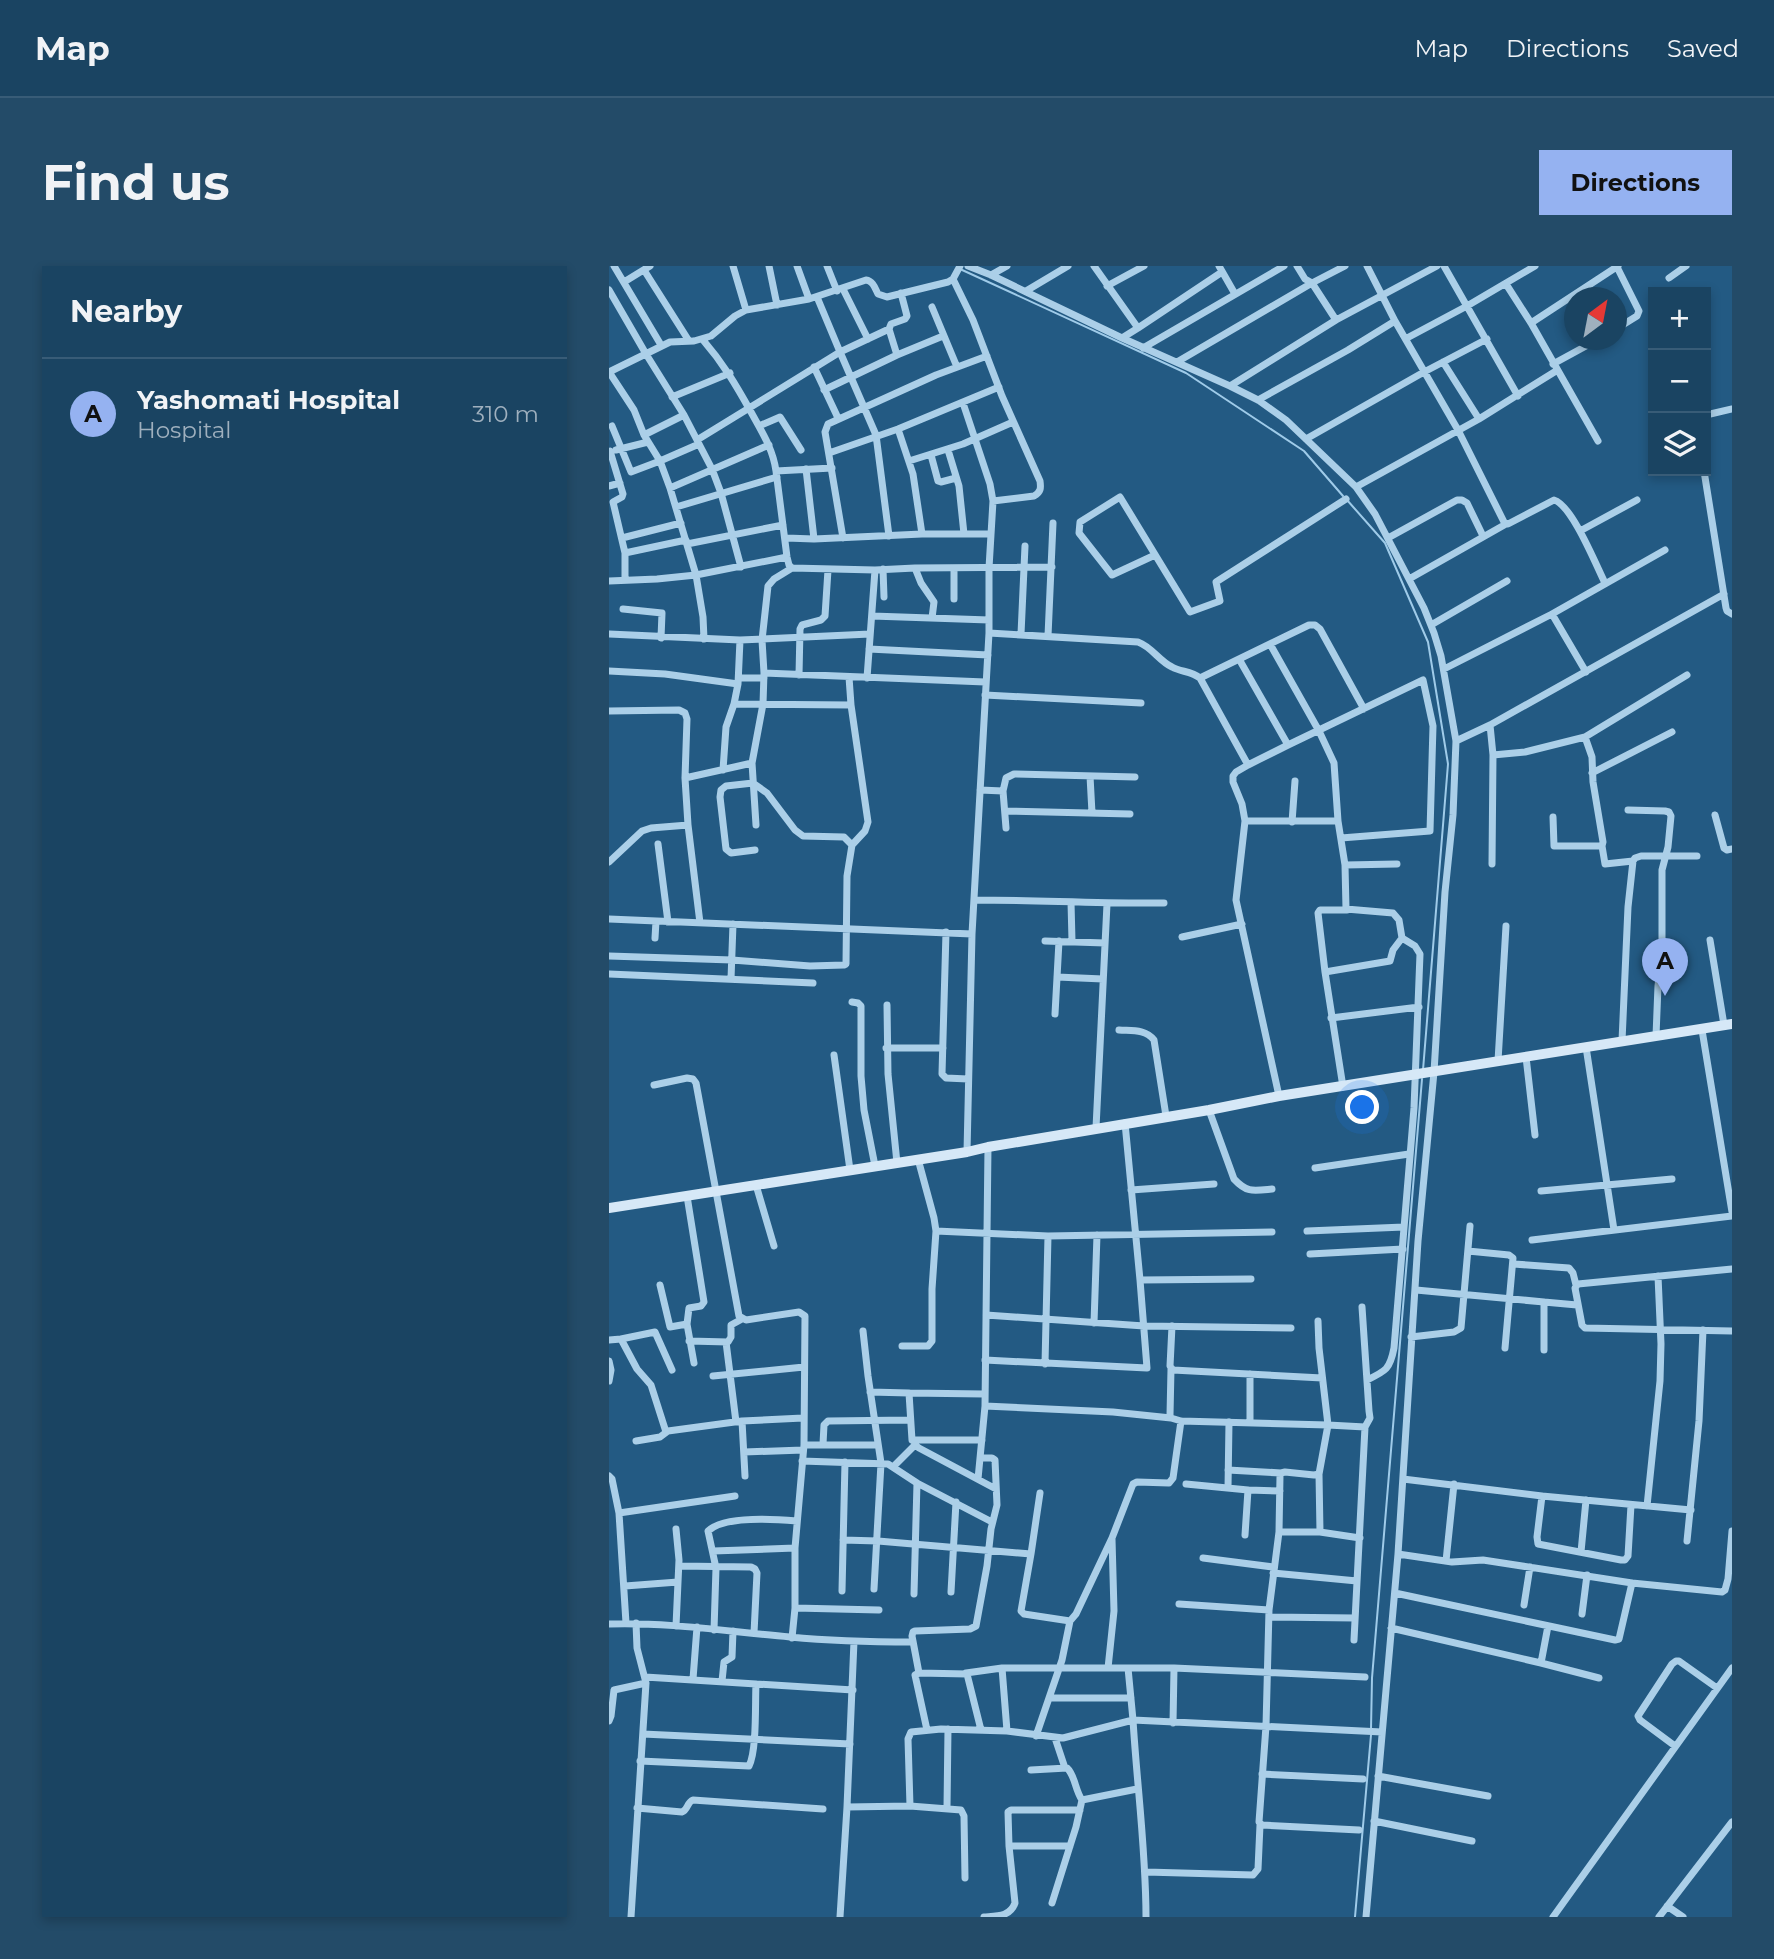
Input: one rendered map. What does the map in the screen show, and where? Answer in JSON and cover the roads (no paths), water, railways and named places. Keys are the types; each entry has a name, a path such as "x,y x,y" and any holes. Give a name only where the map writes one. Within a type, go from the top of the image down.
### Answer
{"main road":[{"path":"609,1208 967,1152 1279,1096 1728,1024"}],"street":[{"path":"614,266 661,345"},
{"path":"733,266 746,310"},
{"path":"769,266 777,305"},
{"path":"797,266 840,352 876,435 889,536"},
{"path":"827,266 868,339"},
{"path":"991,275 1007,266"},
{"path":"1026,291 1068,266"},
{"path":"1094,266 1138,328"},
{"path":"1107,286 1144,266"},
{"path":"1143,348 1284,266"},
{"path":"1297,266 1305,279 1313,282 1336,320"},
{"path":"1177,362 1345,266"},
{"path":"1367,266 1395,321 1458,430 1506,524"},
{"path":"1230,386 1336,320 1437,266"},
{"path":"1444,266 1518,396"},
{"path":"1407,338 1535,266"},
{"path":"1585,287 1617,266 1639,311 1637,316 1627,322"},
{"path":"1669,278 1686,266"},
{"path":"704,639 696,575 670,488 660,461 609,372 661,345 679,340 703,340 746,310 813,298 866,280 870,281 882,297 954,278 963,267 991,275 1258,400 1286,420 1356,487 1375,514 1431,625 1444,669 1456,741 1453,815 1423,1073 1414,1108 1392,1359 1385,1371 1367,1380"},
{"path":"624,282 647,268 689,341"},
{"path":"1122,338 1220,269 1235,294"},
{"path":"954,278 1040,481 1041,488 1034,496 993,501"},
{"path":"1506,284 1598,441"},
{"path":"609,290 684,415 712,469 741,567"},
{"path":"612,426 631,472 660,461 698,442 814,367 889,329 891,324 905,319 907,316 901,293"},
{"path":"1531,323 1564,301"},
{"path":"932,307 957,367"},
{"path":"1258,400 1395,321"},
{"path":"889,329 897,355"},
{"path":"824,390 943,336"},
{"path":"1306,439 1487,339"},
{"path":"703,340 730,373 769,445 777,474 787,557 792,568"},
{"path":"1356,487 1518,396 1581,350"},
{"path":"842,538 825,427 838,418 912,385 988,356"},
{"path":"1443,362 1479,419"},
{"path":"814,367 838,418"},
{"path":"672,397 730,373"},
{"path":"829,453 898,429 999,387"},
{"path":"963,403 990,484 993,501 988,655 972,934 967,1152"},
{"path":"1711,414 1732,410"},
{"path":"625,580 625,553 613,502 623,495 609,451 646,438 684,415"},
{"path":"759,426 780,417 801,450"},
{"path":"909,461 948,450 1013,422"},
{"path":"898,429 909,461 922,534"},
{"path":"670,488 769,445"},
{"path":"948,450 957,478 964,534"},
{"path":"931,454 938,481 957,478"},
{"path":"676,507 777,474 832,468"},
{"path":"806,469 814,540"},
{"path":"1705,476 1727,611 1732,614"},
{"path":"609,486 620,483"},
{"path":"1155,555 1112,575 1079,533 1080,522 1120,498 1155,555 1189,612 1220,601 1216,582 1346,499"},
{"path":"1388,538 1457,500 1467,503 1483,536"},
{"path":"1409,579 1483,536 1556,500 1561,502 1580,531 1605,583"},
{"path":"1580,531 1637,500"},
{"path":"622,538 681,523"},
{"path":"1048,636 1053,523"},
{"path":"625,553 783,525"},
{"path":"609,528 619,526"},
{"path":"786,538 814,540 922,534 991,534"},
{"path":"1021,634 1025,546"},
{"path":"1444,669 1552,614 1665,550"},
{"path":"609,581 696,575 787,557"},
{"path":"756,825 752,763 763,704 762,640 768,586 773,579 792,568 879,570 1052,566"},
{"path":"915,568 934,602 932,618"},
{"path":"954,568 954,599"},
{"path":"799,675 800,629 802,625 821,620 825,616 828,570"},
{"path":"879,570 884,597"},
{"path":"867,678 879,570"},
{"path":"1431,625 1507,581"},
{"path":"1456,741 1490,725 1724,594"},
{"path":"623,609 662,613 661,638"},
{"path":"1552,614 1587,671"},
{"path":"872,616 989,620"},
{"path":"1200,678 1309,625 1315,625 1321,629 1364,709"},
{"path":"989,633 1138,642 1146,645 1174,668 1186,670 1200,678 1248,765"},
{"path":"609,634 762,640 870,634"},
{"path":"723,769 726,727 738,681 740,640"},
{"path":"1270,644 1335,763 1347,910"},
{"path":"869,649 988,655"},
{"path":"1239,659 1288,745"},
{"path":"609,671 738,681 764,676 799,675 985,682"},
{"path":"1493,755 1525,752 1585,737 1687,675"},
{"path":"609,956 732,960 810,966 844,965 848,961 847,876 852,845 865,831 868,822 849,677"},
{"path":"1279,1096 1236,900 1245,821 1233,776 1248,765 1423,680 1433,726 1430,831 1341,838"},
{"path":"985,695 1141,703"},
{"path":"734,704 851,705"},
{"path":"609,711 679,710 687,719 685,778 700,923"},
{"path":"1490,725 1493,755 1492,864"},
{"path":"1592,773 1672,732"},
{"path":"1585,737 1592,757 1605,864 1633,862"},
{"path":"685,778 752,763"},
{"path":"1006,828 1003,791 1006,778 1014,774 1135,776"},
{"path":"1090,776 1091,813"},
{"path":"1292,822 1295,781"},
{"path":"755,850 731,853 726,849 720,797 721,790 726,786 753,783 767,793 795,830 803,836 843,837 852,845"},
{"path":"980,790 1003,791"},
{"path":"1629,810 1660,810 1669,812 1671,816 1668,847 1662,870 1662,952 1656,1036"},
{"path":"1005,811 1131,814"},
{"path":"1715,815 1724,848 1732,849"},
{"path":"1553,817 1554,846 1602,846"},
{"path":"1245,821 1338,821"},
{"path":"609,862 642,831 688,825"},
{"path":"657,844 668,922"},
{"path":"1622,1041 1628,907 1633,862 1641,856 1697,856"},
{"path":"1345,865 1397,864"},
{"path":"975,900 1107,904 1164,902"},
{"path":"1071,902 1072,942"},
{"path":"1096,1128 1107,904"},
{"path":"1325,972 1390,961 1402,938 1399,920 1393,913 1347,910 1318,913 1325,972 1331,1018 1343,1087"},
{"path":"609,919 972,934"},
{"path":"655,938 656,921"},
{"path":"1182,937 1242,923"},
{"path":"731,979 733,924"},
{"path":"1498,1061 1506,926"},
{"path":"946,932 944,1077 968,1079"},
{"path":"1366,1917 1378,1776 1376,1731 1395,1593 1418,1241 1423,1073 1419,1007 1420,954 1415,946 1402,938"},
{"path":"1710,940 1728,1024"},
{"path":"1045,941 1105,943"},
{"path":"1055,1014 1059,941"},
{"path":"609,974 813,983"},
{"path":"1057,977 1103,979"},
{"path":"852,1002 861,1006 861,1076 864,1110 875,1166"},
{"path":"887,1005 889,1097 897,1163"},
{"path":"1331,1018 1419,1007"},
{"path":"1119,1030 1143,1032 1154,1040 1166,1116"},
{"path":"1532,1240 1732,1214 1702,1030"},
{"path":"1586,1047 1614,1230"},
{"path":"886,1048 943,1048"},
{"path":"834,1055 850,1170"},
{"path":"1526,1057 1535,1135"},
{"path":"654,1085 687,1078 696,1083 739,1316 742,1319"},
{"path":"1209,1110 1234,1179 1249,1191 1272,1189"},
{"path":"985,1360 1146,1368 1125,1123"},
{"path":"978,1479 985,1406 988,1147"},
{"path":"1315,1168 1409,1154"},
{"path":"902,1346 928,1346 932,1341 936,1231 918,1159"},
{"path":"1723,1161 1732,1160"},
{"path":"1541,1191 1671,1178"},
{"path":"1131,1190 1214,1184"},
{"path":"756,1185 774,1246"},
{"path":"687,1196 704,1302 701,1306 689,1308 687,1324 694,1363"},
{"path":"1411,1337 1454,1332 1461,1328 1470,1226"},
{"path":"1307,1231 1404,1227"},
{"path":"936,1231 1048,1236 1272,1232"},
{"path":"1094,1324 1097,1234"},
{"path":"1045,1364 1048,1236"},
{"path":"1310,1254 1403,1249"},
{"path":"1468,1251 1509,1255 1513,1258 1506,1348"},
{"path":"1514,1264 1570,1268 1577,1285 1577,1305 1585,1328 1732,1331"},
{"path":"1577,1285 1732,1269"},
{"path":"1647,1506 1660,1381 1658,1276"},
{"path":"1140,1280 1251,1279"},
{"path":"660,1285 670,1327"},
{"path":"1416,1290 1577,1305"},
{"path":"1544,1350 1545,1302"},
{"path":"1354,1640 1366,1427 1370,1418 1362,1307"},
{"path":"689,1341 726,1342 730,1340 731,1325 742,1319 803,1313 804,1447 795,1548 792,1637"},
{"path":"986,1315 1094,1324 1291,1328"},
{"path":"1318,1321 1328,1424 1319,1474 1320,1532"},
{"path":"609,1340 687,1324"},
{"path":"1171,1418 1172,1326"},
{"path":"1687,1541 1699,1421 1703,1330"},
{"path":"863,1331 881,1462 874,1589"},
{"path":"655,1332 672,1370"},
{"path":"621,1339 637,1369 650,1385 666,1432"},
{"path":"726,1342 744,1452 745,1476"},
{"path":"609,1361 609,1381"},
{"path":"713,1376 804,1367"},
{"path":"1171,1368 1176,1371 1322,1378"},
{"path":"1250,1374 1250,1423"},
{"path":"870,1392 985,1394"},
{"path":"909,1393 914,1443"},
{"path":"985,1406 1113,1412 1181,1421 1366,1427"},
{"path":"636,1440 660,1437 666,1432 739,1422 803,1418"},
{"path":"823,1444 825,1422 910,1420"},
{"path":"1036,1736 1065,1650 1070,1621 1076,1614 1112,1538 1133,1484 1172,1481 1181,1421"},
{"path":"1228,1488 1229,1422"},
{"path":"893,1467 914,1443 982,1440"},
{"path":"914,1443 996,1489"},
{"path":"744,1452 823,1444 878,1445"},
{"path":"919,1673 912,1633 915,1630 975,1628 997,1505 995,1460 981,1458"},
{"path":"802,1461 881,1462 992,1522"},
{"path":"842,1591 845,1462"},
{"path":"1228,1470 1319,1474"},
{"path":"1146,1872 1253,1875 1258,1869 1269,1613 1279,1532 1281,1473"},
{"path":"609,1476 612,1479 621,1528 627,1623"},
{"path":"1403,1479 1691,1510"},
{"path":"913,1594 917,1483"},
{"path":"1446,1561 1454,1484"},
{"path":"1186,1485 1280,1491"},
{"path":"1245,1535 1248,1490"},
{"path":"1039,1493 1022,1613 1070,1621"},
{"path":"619,1513 735,1496"},
{"path":"1542,1496 1538,1544 1621,1560 1627,1558 1631,1505"},
{"path":"1581,1552 1586,1500"},
{"path":"951,1592 956,1502"},
{"path":"714,1630 716,1568 708,1535 711,1527 757,1518 797,1521"},
{"path":"609,1529 621,1528"},
{"path":"676,1529 679,1566 676,1626"},
{"path":"1279,1532 1320,1532 1360,1538"},
{"path":"1398,1554 1459,1563 1483,1560 1632,1583 1722,1592 1728,1579 1732,1535"},
{"path":"1108,1668 1114,1611 1112,1538"},
{"path":"843,1540 1031,1554"},
{"path":"713,1551 795,1548"},
{"path":"1203,1558 1357,1581"},
{"path":"679,1566 755,1569 754,1633"},
{"path":"1524,1605 1530,1567"},
{"path":"1582,1614 1587,1575"},
{"path":"625,1586 678,1582"},
{"path":"1395,1593 1617,1640 1623,1626 1632,1583"},
{"path":"1179,1604 1356,1618"},
{"path":"795,1608 879,1610"},
{"path":"609,1624 636,1623 792,1637 913,1642"},
{"path":"631,1917 646,1680 637,1648 636,1623"},
{"path":"1541,1663 1548,1626"},
{"path":"694,1679 697,1628"},
{"path":"1391,1628 1599,1678"},
{"path":"722,1681 724,1662 732,1657 733,1632"},
{"path":"840,1917 854,1641"},
{"path":"1675,1746 1640,1720 1639,1716 1672,1664 1679,1661 1717,1688"},
{"path":"927,1730 915,1675 919,1673 966,1673 1002,1668 1174,1668 1364,1677"},
{"path":"1002,1668 1007,1731"},
{"path":"1128,1668 1146,1872 1146,1917"},
{"path":"1173,1723 1174,1668"},
{"path":"1553,1917 1732,1668"},
{"path":"966,1673 981,1730"},
{"path":"609,1721 614,1690 646,1680 694,1679 853,1690"},
{"path":"640,1761 749,1766 754,1740 756,1684"},
{"path":"1049,1699 1131,1698"},
{"path":"910,1806 908,1736 913,1731 1007,1731 1055,1738 1069,1737 1133,1720 1376,1731"},
{"path":"947,1808 948,1729"},
{"path":"643,1734 850,1744"},
{"path":"1055,1738 1065,1768"},
{"path":"1031,1770 1065,1768 1071,1772 1082,1800 1052,1903"},
{"path":"1262,1774 1363,1780"},
{"path":"1378,1776 1488,1796"},
{"path":"1082,1800 1137,1789"},
{"path":"637,1808 682,1812 693,1800 823,1809"},
{"path":"847,1807 910,1806 959,1809 963,1812 965,1878"},
{"path":"983,1917 1005,1915 1014,1906 1007,1814 1009,1811 1080,1810"},
{"path":"1374,1821 1472,1841"},
{"path":"1659,1917 1732,1822"},
{"path":"1261,1825 1359,1830"},
{"path":"1009,1846 1070,1846"},
{"path":"1667,1906 1683,1917"}],"waterway":[{"path":"960,269 1186,373 1304,451 1343,496"},
{"path":"1347,500 1385,543 1428,642 1448,764 1423,1070"},
{"path":"1371,1729 1372,1678 1422,1079"},
{"path":"1355,1917 1371,1735"}],"place":[{"name":"Yashomati Hospital","path":"1665,996"}]}
